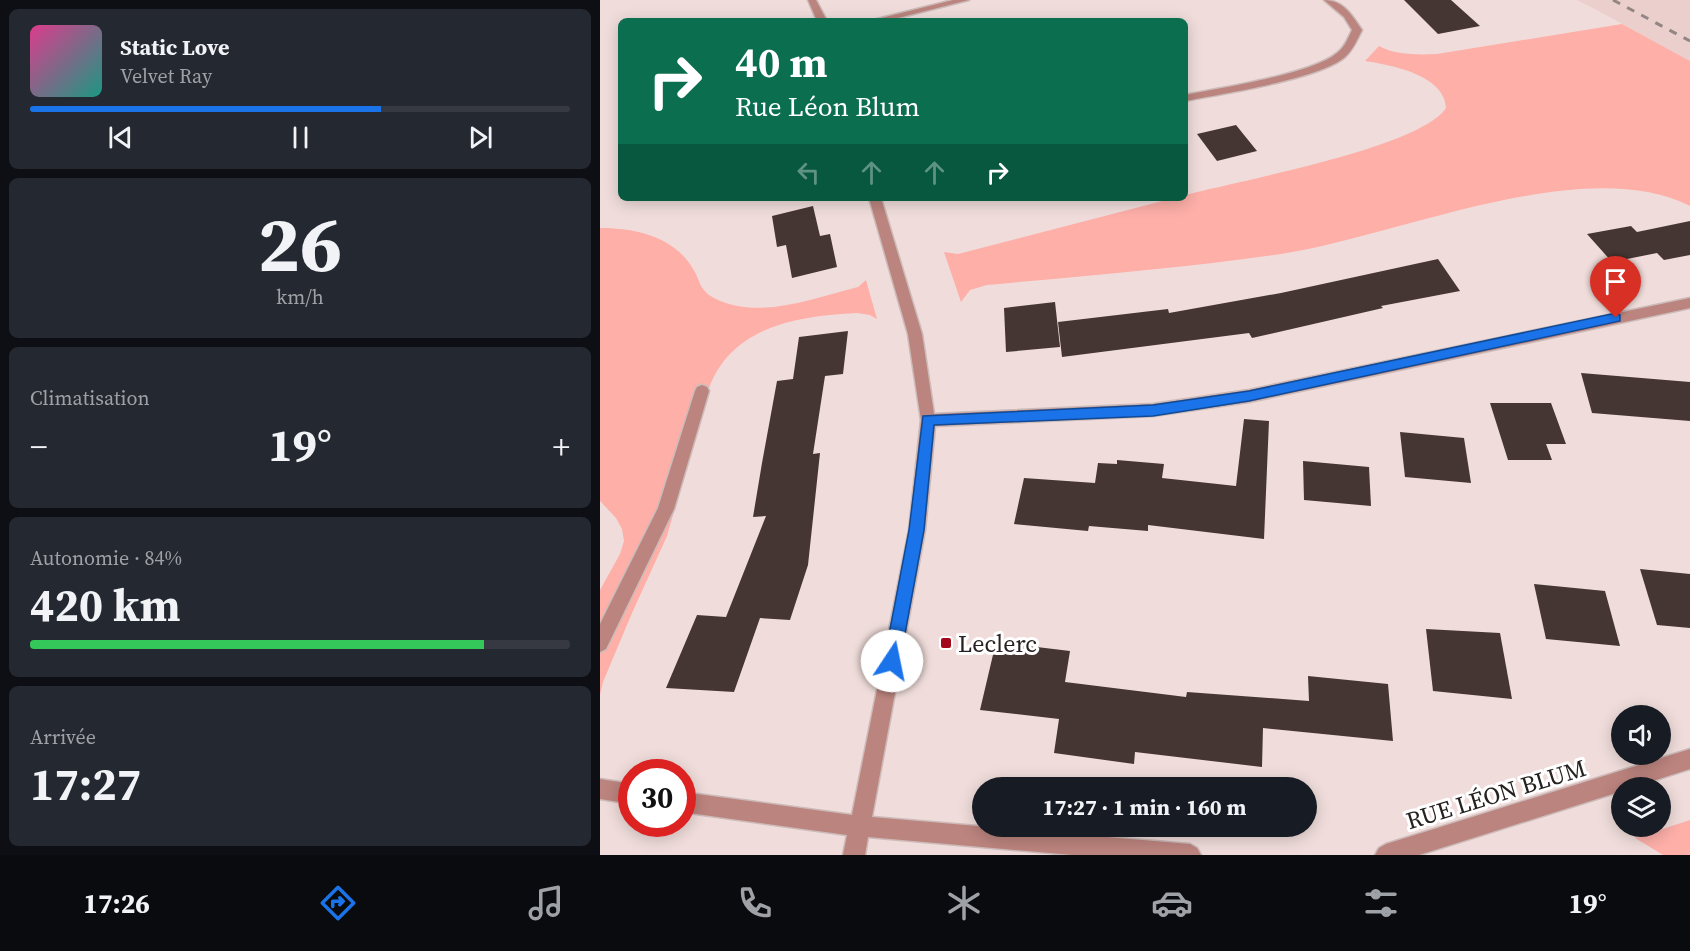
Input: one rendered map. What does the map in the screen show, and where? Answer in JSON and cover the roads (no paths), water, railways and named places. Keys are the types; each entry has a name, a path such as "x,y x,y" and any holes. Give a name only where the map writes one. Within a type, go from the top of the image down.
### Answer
{"street":[{"path":"812,0 821,18"},
{"path":"887,18 965,0"},
{"path":"1188,97 1307,69 1338,59 1350,46 1357,30 1348,15 1328,0"},
{"path":"854,855 917,530 928,420 915,334 876,201"},
{"path":"928,420 1153,410 1249,396 1690,303"},
{"path":"600,643 666,509 702,391"},
{"name":"RUE LÉON BLUM","path":"1386,855 1690,759"},
{"path":"600,789 618,792"},
{"path":"696,804 799,820 1190,855"}],"railway":[{"path":"1613,0 1690,41"}],"place":[{"name":"Leclerc","path":"946,643"}]}
